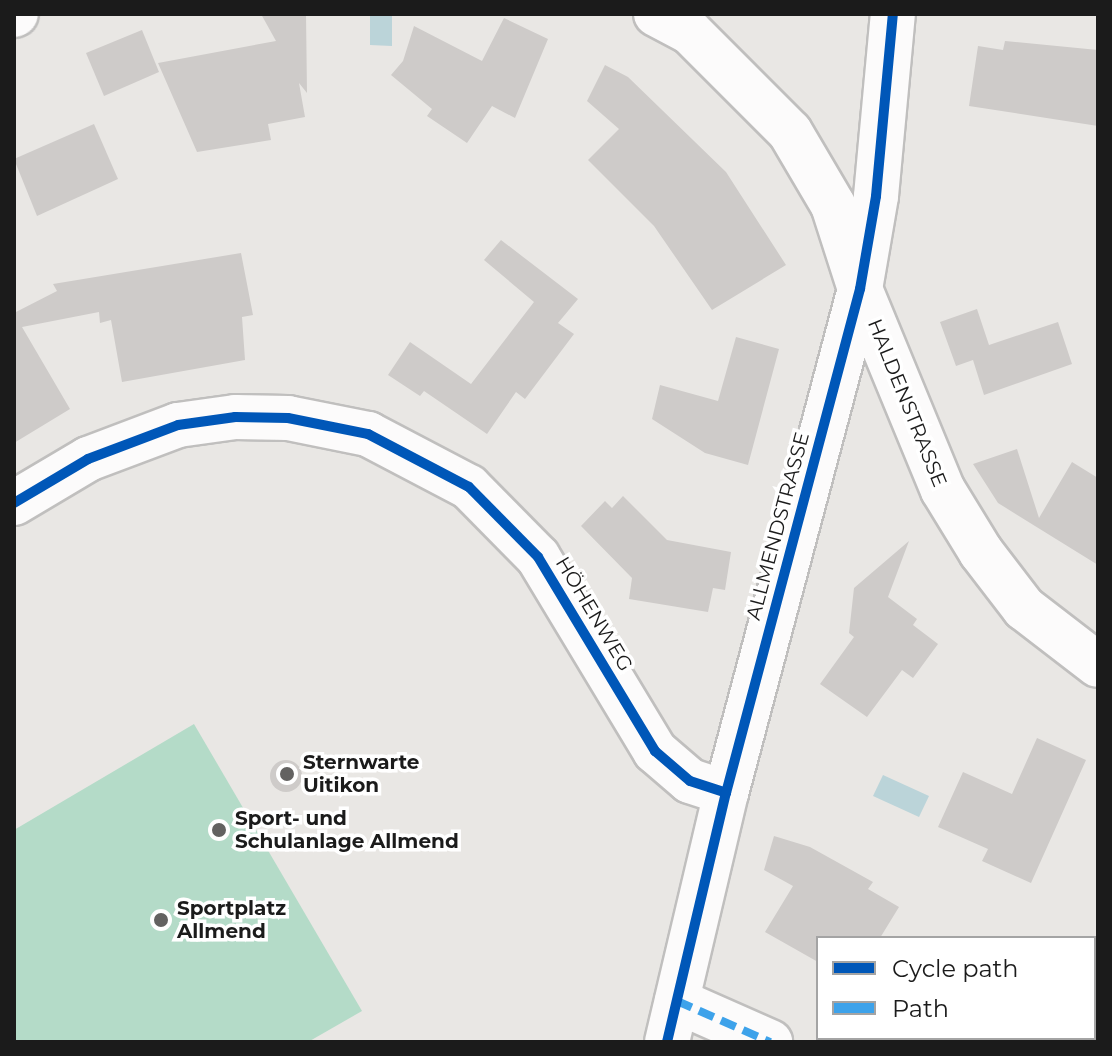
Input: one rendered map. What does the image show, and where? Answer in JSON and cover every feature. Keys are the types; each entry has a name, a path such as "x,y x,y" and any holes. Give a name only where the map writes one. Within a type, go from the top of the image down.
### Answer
{"street":[{"name":"HALDENSTRASSE","path":"656,14 690,32 790,132 833,205 860,289 943,490 981,552 1024,608 1098,665"},
{"name":"ALLMENDSTRASSE","path":"672,1021 726,793 860,289 876,196 893,14"},
{"name":"HÖHENWEG","path":"14,503 88,459 178,425 235,417 288,418 368,434 469,487 538,557 655,751 690,781 726,793"},
{"path":"672,1021 770,1042"}],"green space":[{"name":"Sportplatz Allmend","path":"194,724 362,1011 308,1042 14,1042 14,830"}],"water":[{"path":"370,14 392,14 392,46 370,45"},
{"path":"883,775 929,796 919,817 873,796"}],"building":[{"path":"261,14 306,14 307,93 299,83 305,117 268,124 271,140 197,152 158,63 276,41"},
{"path":"504,18 548,39 515,118 492,106 467,143 427,116 432,109 391,75 403,61 414,26 482,61"},
{"path":"142,30 159,72 104,96 86,53"},
{"path":"1005,41 1098,50 1098,126 969,106 978,46 1003,50"},
{"path":"605,65 628,77 726,172 786,265 712,310 654,226 588,160 619,129 587,101"},
{"path":"94,124 118,179 37,216 14,159"},
{"path":"501,240 578,299 558,323 574,334 525,399 516,392 487,434 424,391 420,396 388,375 410,342 471,384 534,302 484,260"},
{"path":"241,253 253,315 242,317 245,360 122,382 111,320 100,323 99,312 22,327 70,409 14,443 14,313 57,291 53,284"},
{"path":"977,309 989,345 1058,322 1072,364 984,395 973,360 956,366 940,322"},
{"path":"736,337 779,349 748,465 705,453 652,419 660,385 718,401"},
{"path":"1017,449 1039,518 1072,462 1098,478 1098,565 998,503 973,464"},
{"path":"623,496 667,540 731,552 725,590 713,588 708,612 629,599 632,578 581,526 605,501 612,508"},
{"path":"909,541 888,597 917,619 913,625 938,644 913,678 902,670 867,717 820,684 854,637 849,633 854,588"},
{"path":"1037,738 1086,760 1031,883 982,861 988,849 938,827 963,772 1012,794"},
{"name":"Sternwarte Uitikon","path":"286,760 298,764 302,776 298,788 286,792 274,788 270,776 274,764"},
{"path":"774,836 810,847 873,882 868,889 899,907 881,936 816,936 816,961 765,932 793,886 764,870"}],"marked path":[{"path":"677,1001 770,1042"}],"cycle path":[{"path":"667,1042 726,793 860,289 876,196 893,14"},
{"path":"14,503 88,459 178,425 235,417 288,418 368,434 469,487 538,557 655,751 690,781 726,793"}],"place":[{"name":"Sternwarte Uitikon","path":"287,774"},
{"name":"Sport- und Schulanlage Allmend","path":"219,830"},
{"name":"Sportplatz Allmend","path":"161,920"}]}
